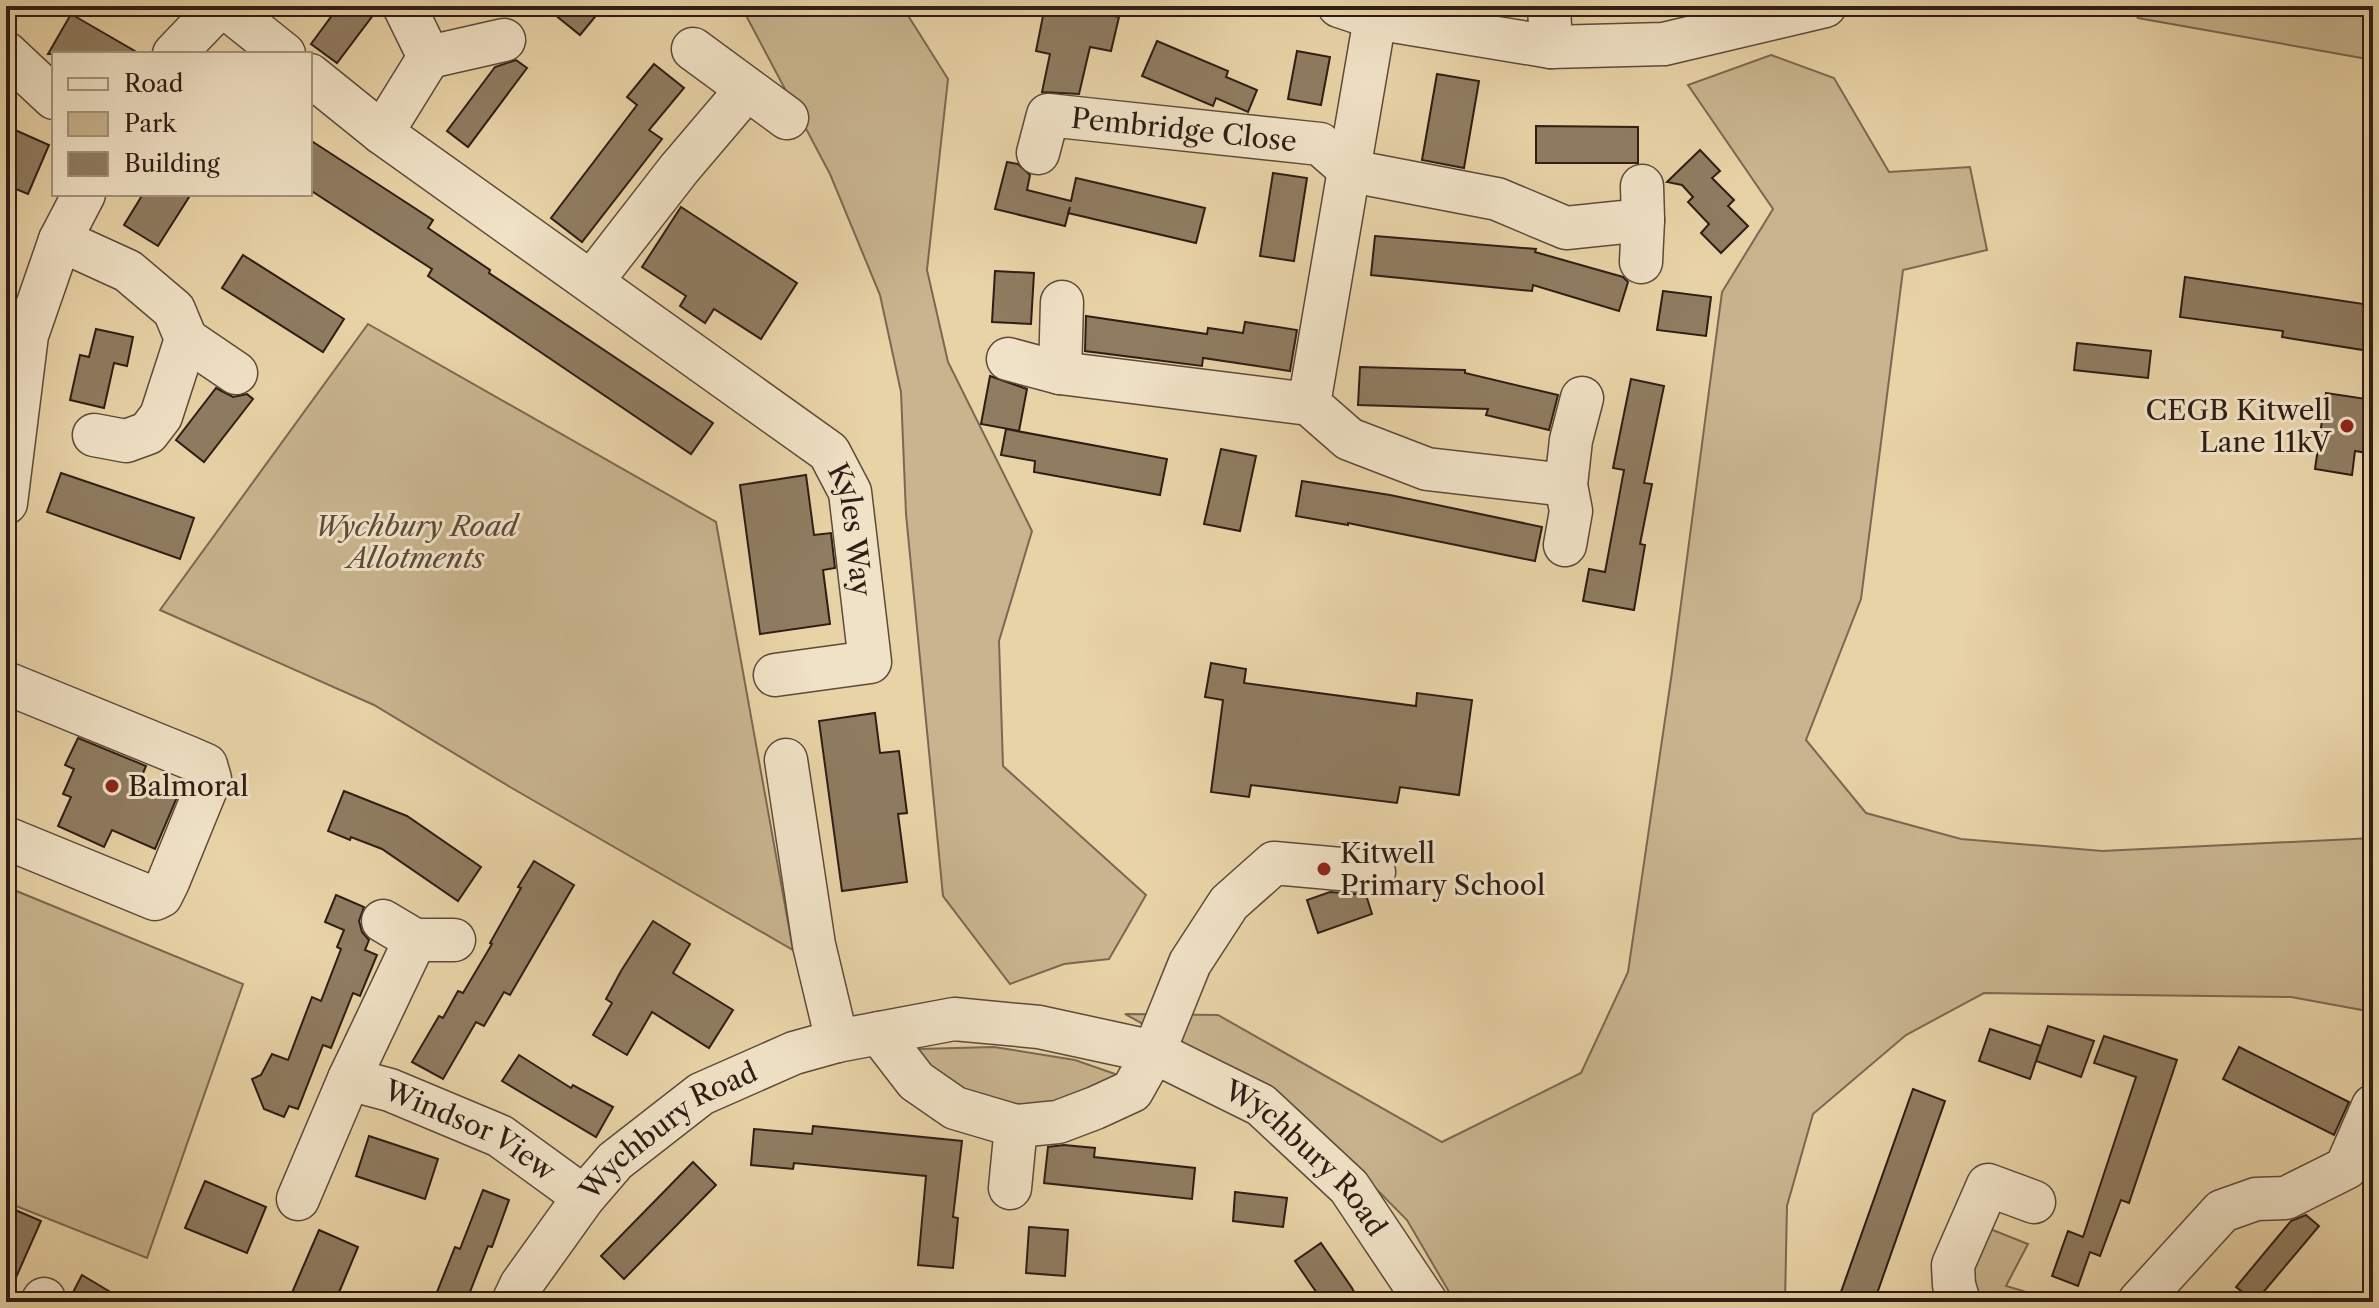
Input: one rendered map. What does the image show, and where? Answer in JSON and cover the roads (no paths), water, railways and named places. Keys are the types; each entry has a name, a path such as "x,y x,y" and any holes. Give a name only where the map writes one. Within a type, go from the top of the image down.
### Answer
{"street":[{"path":"176,52 222,6 281,52"},
{"path":"404,6 429,57"},
{"path":"1549,6 1551,47"},
{"path":"1309,404 1351,171 1357,12 1551,47 1664,44 1825,6"},
{"path":"382,133 429,57 504,40"},
{"path":"693,49 787,118"},
{"path":"6,53 52,96"},
{"name":"Kyles Way","path":"312,77 382,133 829,452 850,492 870,662 775,675"},
{"path":"592,281 679,169 747,89"},
{"name":"Pembridge Close","path":"1038,153 1048,115 1320,144 1351,171"},
{"path":"1351,171 1497,199 1566,228 1642,203 1641,262"},
{"path":"6,503 16,330 83,196"},
{"path":"60,240 128,271 174,310 186,339 236,373"},
{"path":"1060,373 1062,302"},
{"path":"94,435 126,441 148,433 161,416 186,339"},
{"path":"1008,359 1060,373 1309,404 1349,439 1427,469 1566,485"},
{"path":"1565,545 1571,511 1566,485 1571,440 1582,398"},
{"path":"6,683 206,765 210,779 168,882 161,896 155,899 6,838"},
{"path":"786,760 814,945 837,1041"},
{"path":"879,1033 916,1081 955,1108 1016,1126 1058,1122 1132,1091 1154,1052 1190,963 1229,903 1274,863 1374,872"},
{"name":"Windsor View","path":"298,1199 349,1079 417,934"},
{"name":"Wychbury Road","path":"513,1302 521,1285 584,1197 615,1161 701,1094 794,1053 837,1041 954,1019 1039,1027 1154,1052 1261,1105 1349,1187 1426,1302"},
{"name":"Windsor View","path":"349,1079 390,1090 500,1136 584,1197"},
{"path":"2139,1302 2222,1211 2256,1199 2286,1198 2346,1168 2373,1106"},
{"path":"1010,1188 1016,1126"},
{"path":"1959,1302 1953,1265 1988,1185 2034,1202"}],"place":[{"name":"CEGB Kitwell Lane 11kV","path":"2347,426"},
{"name":"Balmoral","path":"112,786"},
{"name":"Kitwell Primary School","path":"1324,869"}],"park label":[{"name":"Wychbury Road Allotments","path":"416,542"}]}
